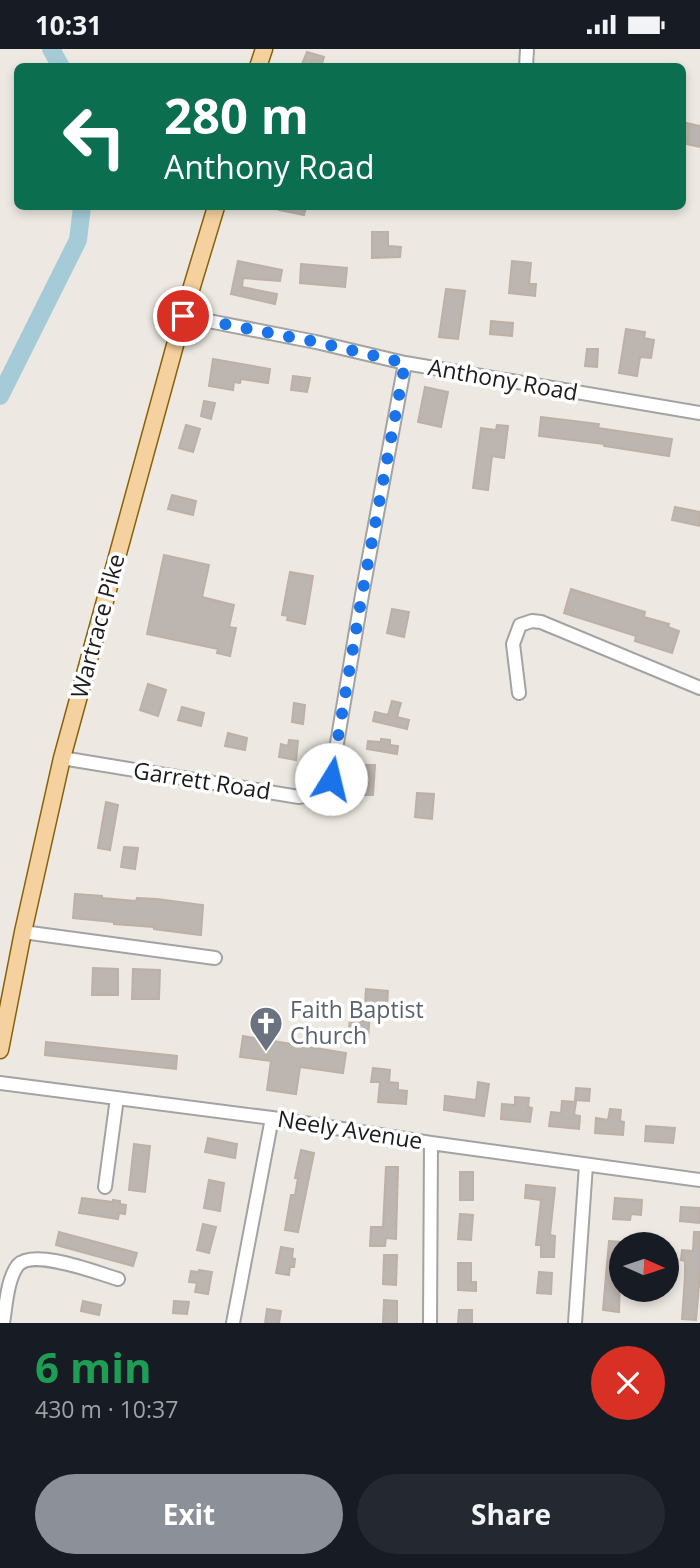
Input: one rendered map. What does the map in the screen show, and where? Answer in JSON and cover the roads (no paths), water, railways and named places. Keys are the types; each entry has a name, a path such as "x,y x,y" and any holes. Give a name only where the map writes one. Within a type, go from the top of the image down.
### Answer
{"main road":[{"name":"Wartrace Pike","path":"0,1050 62,758 183,316 215,210"}],"street":[{"name":"Anthony Road","path":"183,316 316,342 405,363 700,413"},
{"name":"Garrett Road","path":"62,758 299,797 325,792 331,779 405,363"},
{"path":"519,693 513,644 520,625 532,621 541,622 700,688"},
{"path":"23,932 215,958"},
{"name":"Neely Avenue","path":"0,1083 272,1118 700,1180"},
{"path":"105,1187 117,1098"},
{"path":"233,1323 272,1118"},
{"path":"430,1323 431,1143"},
{"path":"575,1323 586,1165"},
{"path":"3,1323 13,1275 24,1261 44,1259 118,1279"}],"waterway":[{"path":"51,49 59,63"},
{"path":"0,396 78,240 82,210"}],"place":[{"name":"Faith Baptist Church","path":"266,1053"}]}
